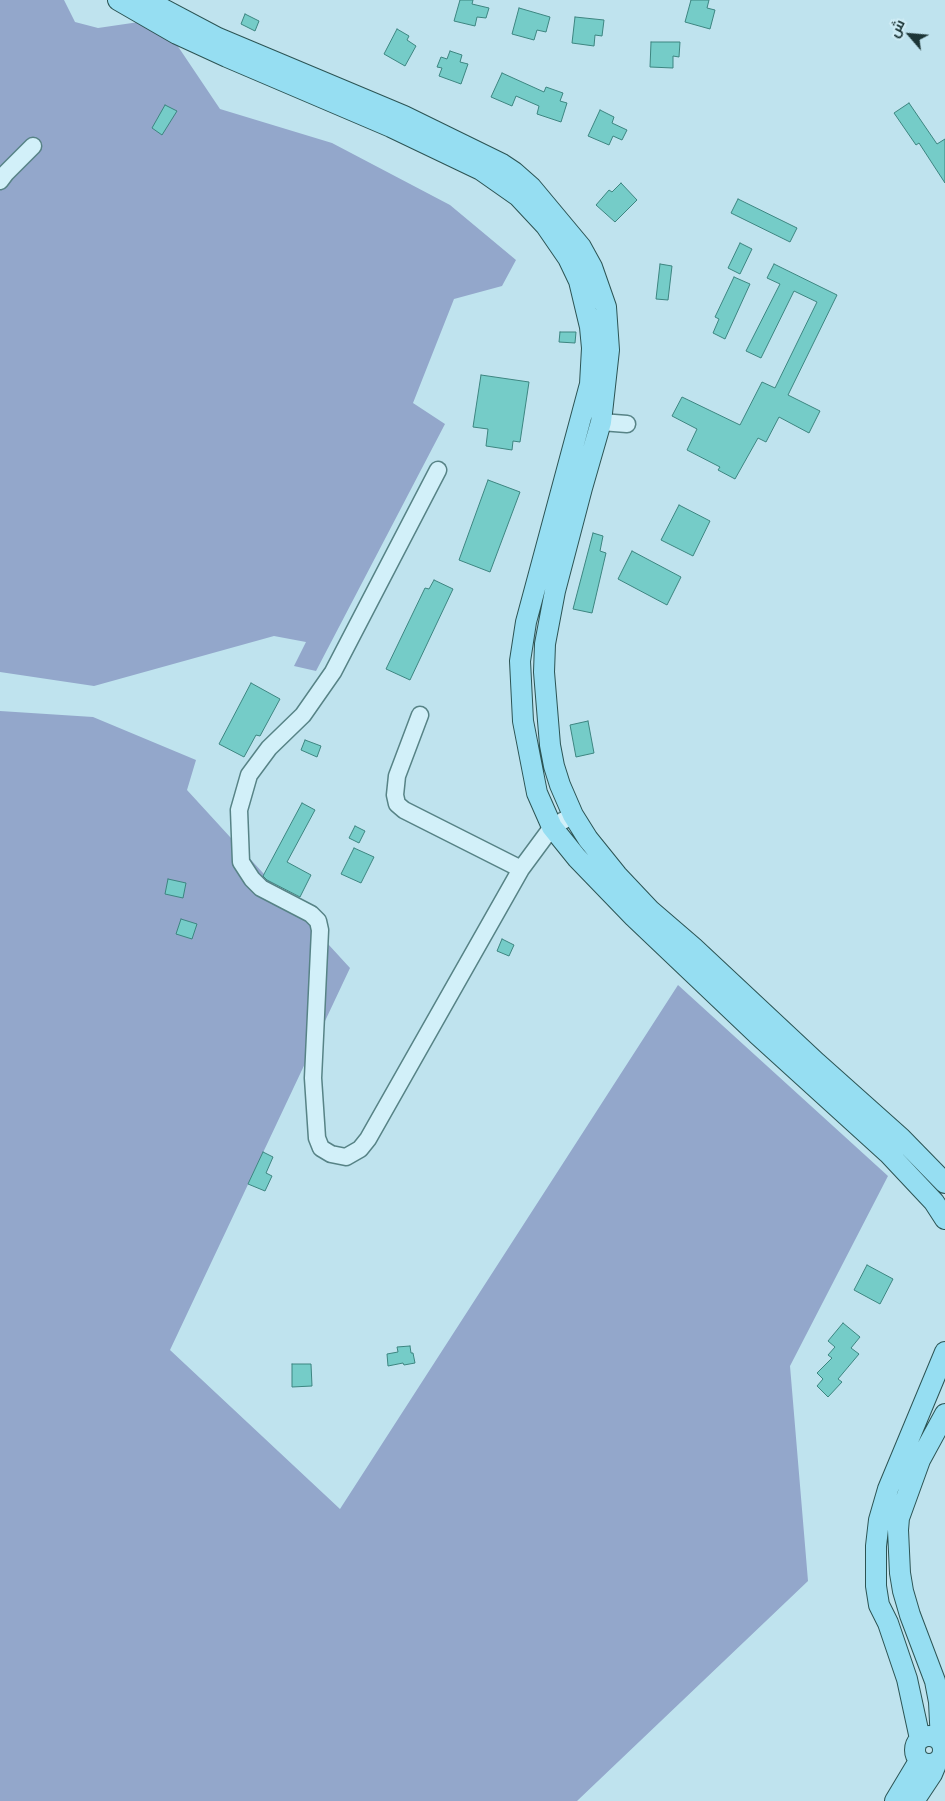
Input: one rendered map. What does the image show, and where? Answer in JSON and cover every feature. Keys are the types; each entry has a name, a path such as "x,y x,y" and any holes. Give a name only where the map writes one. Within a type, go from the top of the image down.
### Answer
{"main road":[{"path":"118,0 177,34 391,127 481,170 518,196 546,226 568,258 579,281 588,319 592,348 590,384 526,622 520,661 523,721 537,792 552,827 577,858 634,917 756,1034 901,1167 934,1202 945,1219"},
{"path":"146,0 218,38 404,116 514,172 531,187 581,246 592,267 606,307 609,350 601,422 555,591 545,644 544,672 550,745 560,785 573,815 588,839 617,875 650,910 693,947 817,1063 901,1138 945,1183"},
{"path":"581,416 601,422"},
{"path":"937,1755 915,1752 915,1747 920,1739 914,1704 888,1623 879,1605 876,1586 876,1546 879,1520 888,1489 945,1352"},
{"path":"914,1801 932,1774 937,1755 939,1702 935,1681 910,1615 900,1573 898,1530 902,1509 920,1460 945,1414"},
{"path":"895,1801 937,1755"}],"street":[{"path":"0,181 33,146"},
{"path":"601,422 627,424"},
{"path":"438,470 333,672 303,715 268,748 249,775 239,810 241,862 252,879 261,888 311,914 318,922 320,930 313,1078 317,1138 321,1148 332,1154 346,1157 360,1149 521,869 552,827 573,815"},
{"path":"420,715 397,776 394,795 397,804 404,810 521,869"}],"shaded area":[{"path":"0,0 64,0 75,22 98,28 139,22 177,45 220,109 332,143 450,205 516,260 502,286 454,299 413,403 445,424 316,671 294,666 306,642 274,636 94,686 0,672"},
{"path":"0,711 93,717 196,760 187,790 350,968 170,1350 340,1509 678,985 888,1176 790,1366 808,1581 577,1801 0,1801"}],"building":[{"path":"460,0 473,0 472,4 489,8 486,18 477,17 475,26 454,21"},
{"path":"691,0 709,0 707,8 715,10 710,29 685,22"},
{"path":"519,8 550,17 546,32 537,30 534,40 512,34"},
{"path":"245,14 259,21 255,31 241,24"},
{"path":"575,17 604,20 602,36 595,35 594,46 572,43"},
{"path":"397,29 409,36 407,40 416,46 405,66 384,54"},
{"path":"651,42 680,42 679,57 673,56 673,68 650,67"},
{"path":"450,51 462,55 460,62 468,64 461,84 439,76 442,68 437,67 441,57 447,59"},
{"path":"502,73 544,92 546,87 563,93 560,101 567,103 561,122 537,114 539,106 516,96 512,106 491,97"},
{"path":"909,103 937,144 945,139 945,183 919,143 916,145 894,113"},
{"path":"165,105 177,111 162,135 152,128"},
{"path":"600,110 614,117 612,123 627,130 622,140 613,136 609,145 588,136"},
{"path":"621,183 637,200 615,222 596,205 609,190 612,192"},
{"path":"738,199 797,228 790,242 731,213"},
{"path":"740,243 752,249 740,274 728,268"},
{"path":"660,264 672,266 668,300 656,299"},
{"path":"774,264 837,295 788,395 820,411 809,433 779,417 766,442 758,438 735,479 718,470 720,467 687,450 697,429 672,416 682,397 740,425 762,382 775,388 817,302 794,291 761,358 746,351 780,284 767,278"},
{"path":"734,277 750,284 725,339 713,333 719,319 715,317"},
{"path":"560,332 576,332 575,343 559,342"},
{"path":"481,375 529,382 520,442 513,441 512,450 486,446 488,429 473,427"},
{"path":"488,480 520,492 490,572 459,560"},
{"path":"679,505 710,521 693,556 661,540"},
{"path":"593,533 603,536 600,551 606,553 592,613 573,609"},
{"path":"632,551 681,577 667,605 618,579"},
{"path":"434,580 453,589 410,680 386,669 425,588 429,589"},
{"path":"251,683 280,699 260,736 256,735 244,757 219,744"},
{"path":"588,721 594,753 576,757 570,725"},
{"path":"305,740 321,746 317,757 301,750"},
{"path":"302,803 315,810 287,862 311,875 300,897 267,880 263,876"},
{"path":"355,826 365,831 359,843 349,838"},
{"path":"354,848 374,857 361,883 341,874"},
{"path":"168,879 186,883 183,898 165,894"},
{"path":"181,919 197,924 192,939 176,934"},
{"path":"502,939 514,945 509,956 497,951"},
{"path":"263,1152 273,1157 266,1173 272,1176 265,1191 248,1184"},
{"path":"867,1265 893,1279 880,1304 854,1290"},
{"path":"843,1323 860,1337 851,1348 859,1354 838,1379 842,1382 828,1397 817,1386 823,1379 817,1373 832,1358 828,1355 835,1347 828,1341"},
{"path":"410,1346 415,1363 388,1366 387,1354 398,1352 397,1347"},
{"path":"292,1364 311,1364 312,1386 292,1387"}]}
